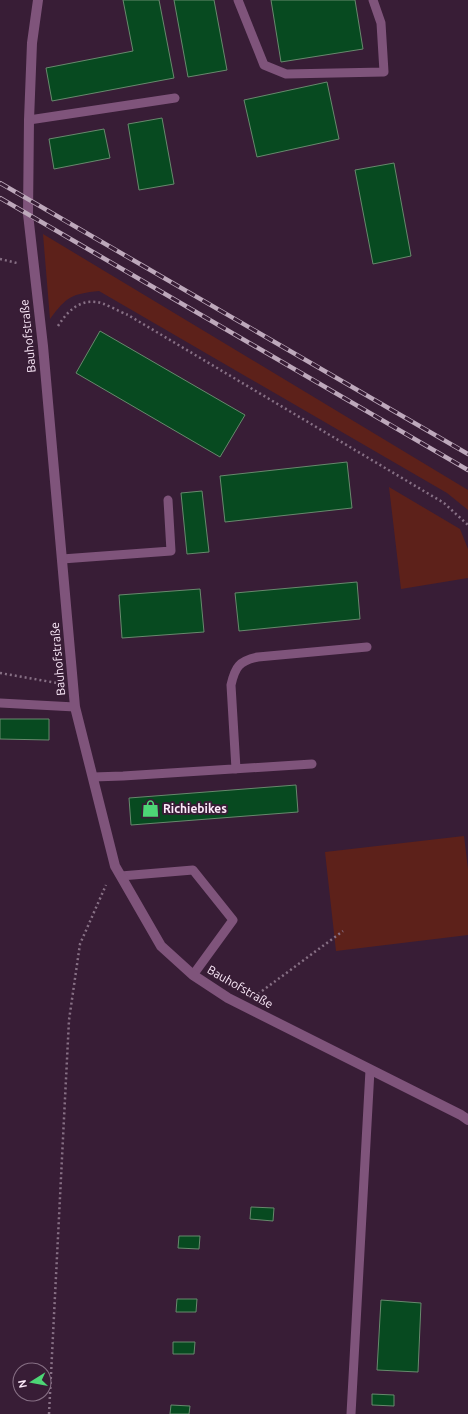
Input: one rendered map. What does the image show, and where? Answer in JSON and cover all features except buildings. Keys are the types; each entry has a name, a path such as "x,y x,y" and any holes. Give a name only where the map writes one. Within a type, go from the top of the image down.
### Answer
{"street":[{"name":"Bauhofstraße","path":"38,0 32,43 28,214 43,346 75,707 115,866 161,946 194,975 228,998 461,1115 468,1120"}],"lane":[{"path":"238,0 264,65 286,74 384,72 381,23 373,0"},
{"path":"29,120 175,98"},
{"path":"62,559 171,551 168,500"},
{"path":"236,769 231,686 233,675 238,665 247,659 258,657 366,647"},
{"path":"0,703 75,707"},
{"path":"93,777 312,764"},
{"path":"121,876 193,870 233,920 194,975"},
{"path":"351,1414 370,1070"}],"path":[{"path":"43,346 51,337 65,315 79,304 96,302 128,315 444,503 468,525"},
{"path":"0,673 73,686"},
{"path":"49,1414 69,1020 80,944 115,866"},
{"path":"243,1005 343,931"}],"shaded area":[{"path":"43,234 468,490 468,510 447,493 99,291 76,295 61,305 50,319"},
{"path":"389,487 460,529 468,549 468,578 401,589"},
{"path":"464,836 468,869 468,935 336,951 325,852"}],"railway":[{"path":"0,183 468,454"},
{"path":"0,198 468,470"}],"place":[{"name":"Richiebikes","path":"150,809"}]}
